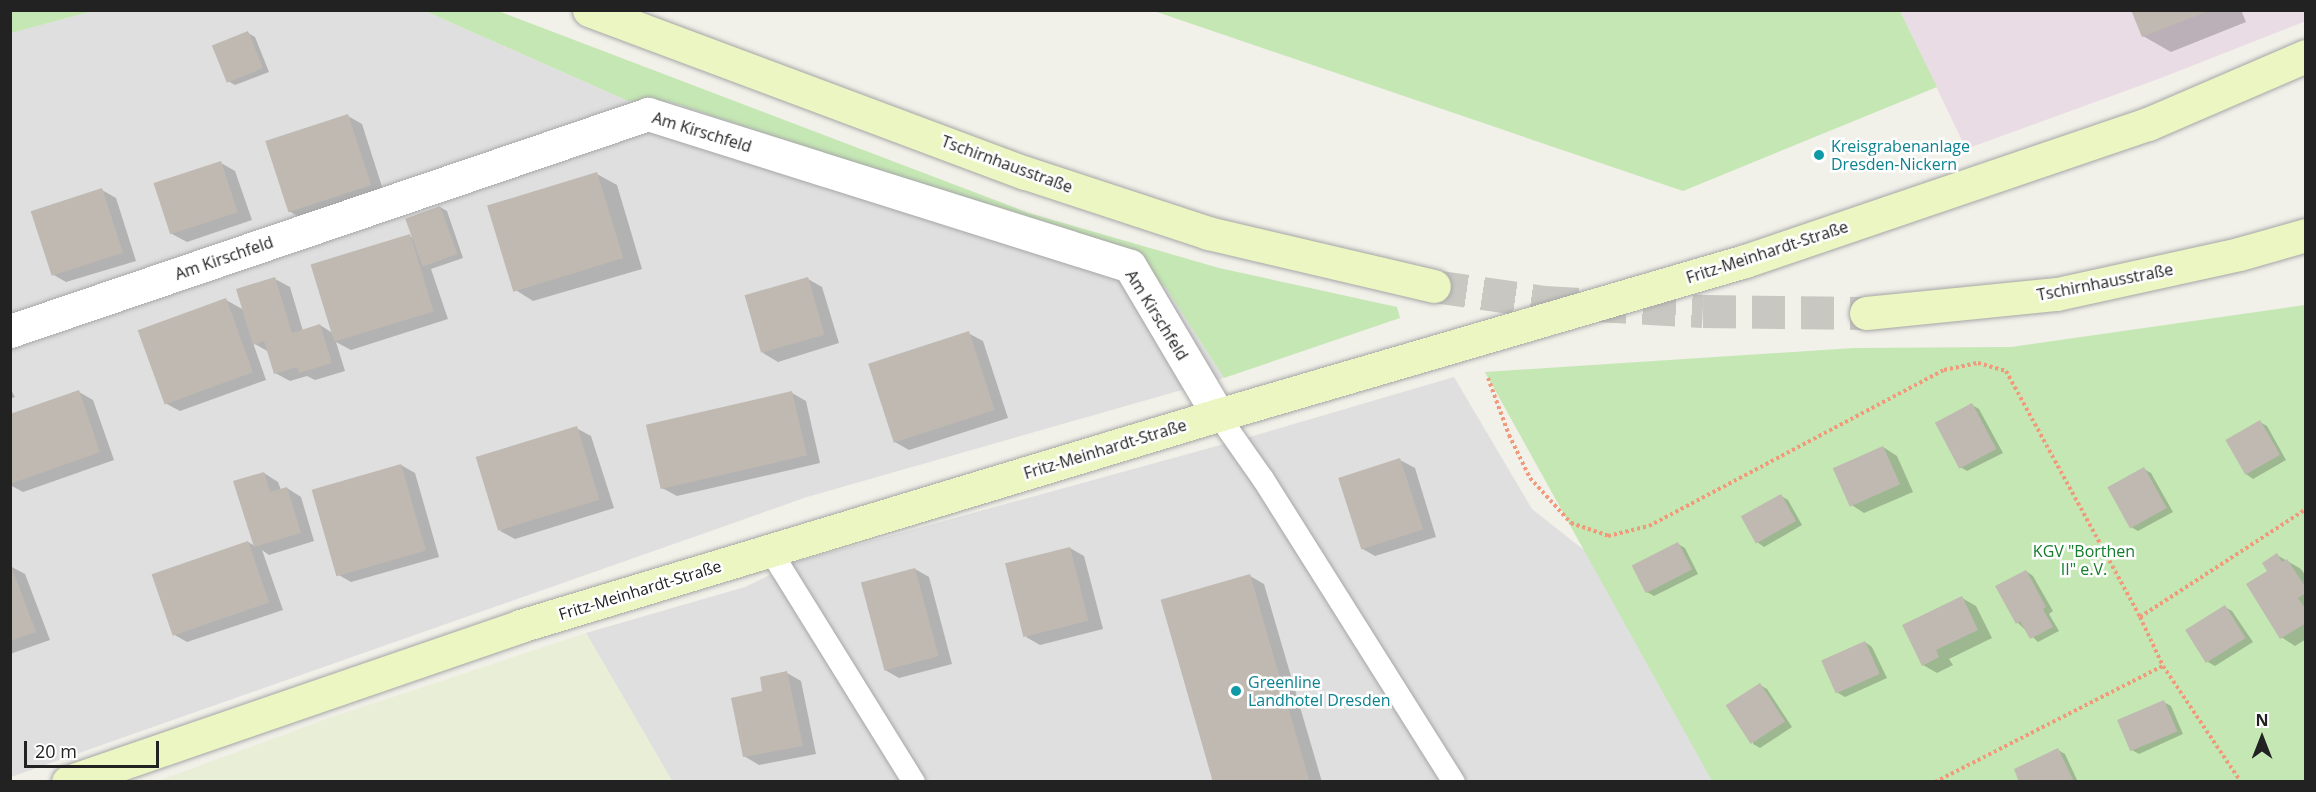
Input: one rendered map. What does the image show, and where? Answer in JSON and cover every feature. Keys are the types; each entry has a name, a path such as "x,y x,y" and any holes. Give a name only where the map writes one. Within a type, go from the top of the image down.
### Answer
{"street":[{"name":"Tschirnhausstraße","path":"589,10 1026,173 1208,233 1434,286"},
{"name":"Fritz-Meinhardt-Straße","path":"68,782 520,626 1218,415 1745,261 2126,132 2306,56"},
{"name":"Am Kirschfeld","path":"10,331 648,114 1130,266 1218,415"},
{"name":"Tschirnhausstraße","path":"1866,313 2057,294 2239,254 2306,235"}],"lane":[{"path":"1218,415 1263,479 1454,782"},
{"path":"770,550 914,782"}],"path":[{"path":"1474,340 1509,435 1530,478 1571,523 1608,536 1649,526 1944,370 1978,363 2006,371 2140,617 2163,666 2241,782"},
{"path":"2140,617 2306,509"},
{"path":"1935,782 2163,666"}],"shaded area":[{"path":"2305,10 2306,21 2161,78 1966,149 1900,11"},
{"path":"93,11 425,11 628,101 671,102 1120,253 1166,288 1224,378 807,497 11,777 10,33"},
{"path":"1454,377 1532,509 1584,550 1717,781 672,781 586,633 745,587 798,561 1246,438"}],"green space":[{"path":"11,10 93,10 93,11 11,33"},
{"path":"425,11 498,11 1029,213 1219,268 1397,307 1400,318 1224,378 1166,288 1120,253 671,102 628,101"},
{"path":"1154,11 1900,11 1937,87 1683,191"},
{"name":"KGV \"Borthen II\" e.V.","path":"2305,305 2305,781 1712,781 1485,372 1854,348 2011,347"},
{"path":"586,633 672,781 158,781 329,718"}],"building":[{"path":"2131,10 2209,10 2209,11 2142,37"},
{"path":"248,31 263,68 227,83 212,46"},
{"path":"348,114 371,185 288,212 265,141"},
{"path":"221,161 238,212 170,234 153,183"},
{"path":"597,172 623,258 513,292 487,206"},
{"path":"102,188 123,253 52,276 31,211"},
{"path":"440,206 457,254 423,267 405,219"},
{"path":"410,234 434,311 334,342 311,264"},
{"path":"275,277 292,333 320,324 332,363 299,373 297,367 274,374 264,341 253,345 236,289"},
{"path":"808,277 825,335 761,353 745,295"},
{"path":"226,298 253,372 165,404 138,330"},
{"path":"969,331 995,410 894,443 868,364"},
{"path":"79,390 100,452 10,484 10,414"},
{"path":"792,391 807,455 661,489 646,425"},
{"path":"1972,403 1996,449 1959,469 1935,423"},
{"path":"2260,420 2280,455 2245,475 2225,440"},
{"path":"577,426 600,500 498,531 476,457"},
{"path":"1883,446 1900,484 1850,507 1833,468"},
{"path":"1400,458 1423,529 1361,549 1338,478"},
{"path":"401,464 426,551 336,576 312,490"},
{"path":"2144,467 2167,508 2130,528 2107,487"},
{"path":"264,472 270,492 287,487 301,533 254,547 233,481"},
{"path":"1781,494 1796,521 1756,543 1741,516"},
{"path":"248,541 269,602 173,636 152,574"},
{"path":"1678,542 1692,570 1646,593 1632,566"},
{"path":"1070,547 1088,621 1023,637 1005,563"},
{"path":"2277,553 2282,562 2287,559 2306,588 2306,593 2298,598 2306,610 2306,623 2280,639 2246,584 2267,571 2262,563"},
{"path":"10,563 36,632 10,641"},
{"path":"915,568 939,656 884,670 861,582"},
{"path":"2026,570 2046,607 2043,609 2053,627 2030,639 2020,621 2016,624 1995,586"},
{"name":"Greenline Landhotel Dresden","path":"1250,574 1310,782 1213,782 1161,600"},
{"path":"1962,596 1978,630 1936,650 1939,657 1922,666 1902,625"},
{"path":"2225,605 2246,638 2206,663 2185,630"},
{"path":"1865,641 1880,674 1836,693 1821,661"},
{"path":"787,671 803,746 743,757 731,698 762,691 760,677"},
{"path":"1760,683 1785,722 1751,744 1726,705"},
{"path":"2164,700 2177,731 2130,751 2117,720"},
{"path":"2058,748 2074,782 2019,782 2014,769"}],"tunnel":[{"path":"1434,286 1545,302 1703,311 1866,313"}],"place":[{"name":"Kreisgrabenanlage Dresden-Nickern","path":"1819,155"},
{"name":"Greenline Landhotel Dresden","path":"1236,691"}]}
